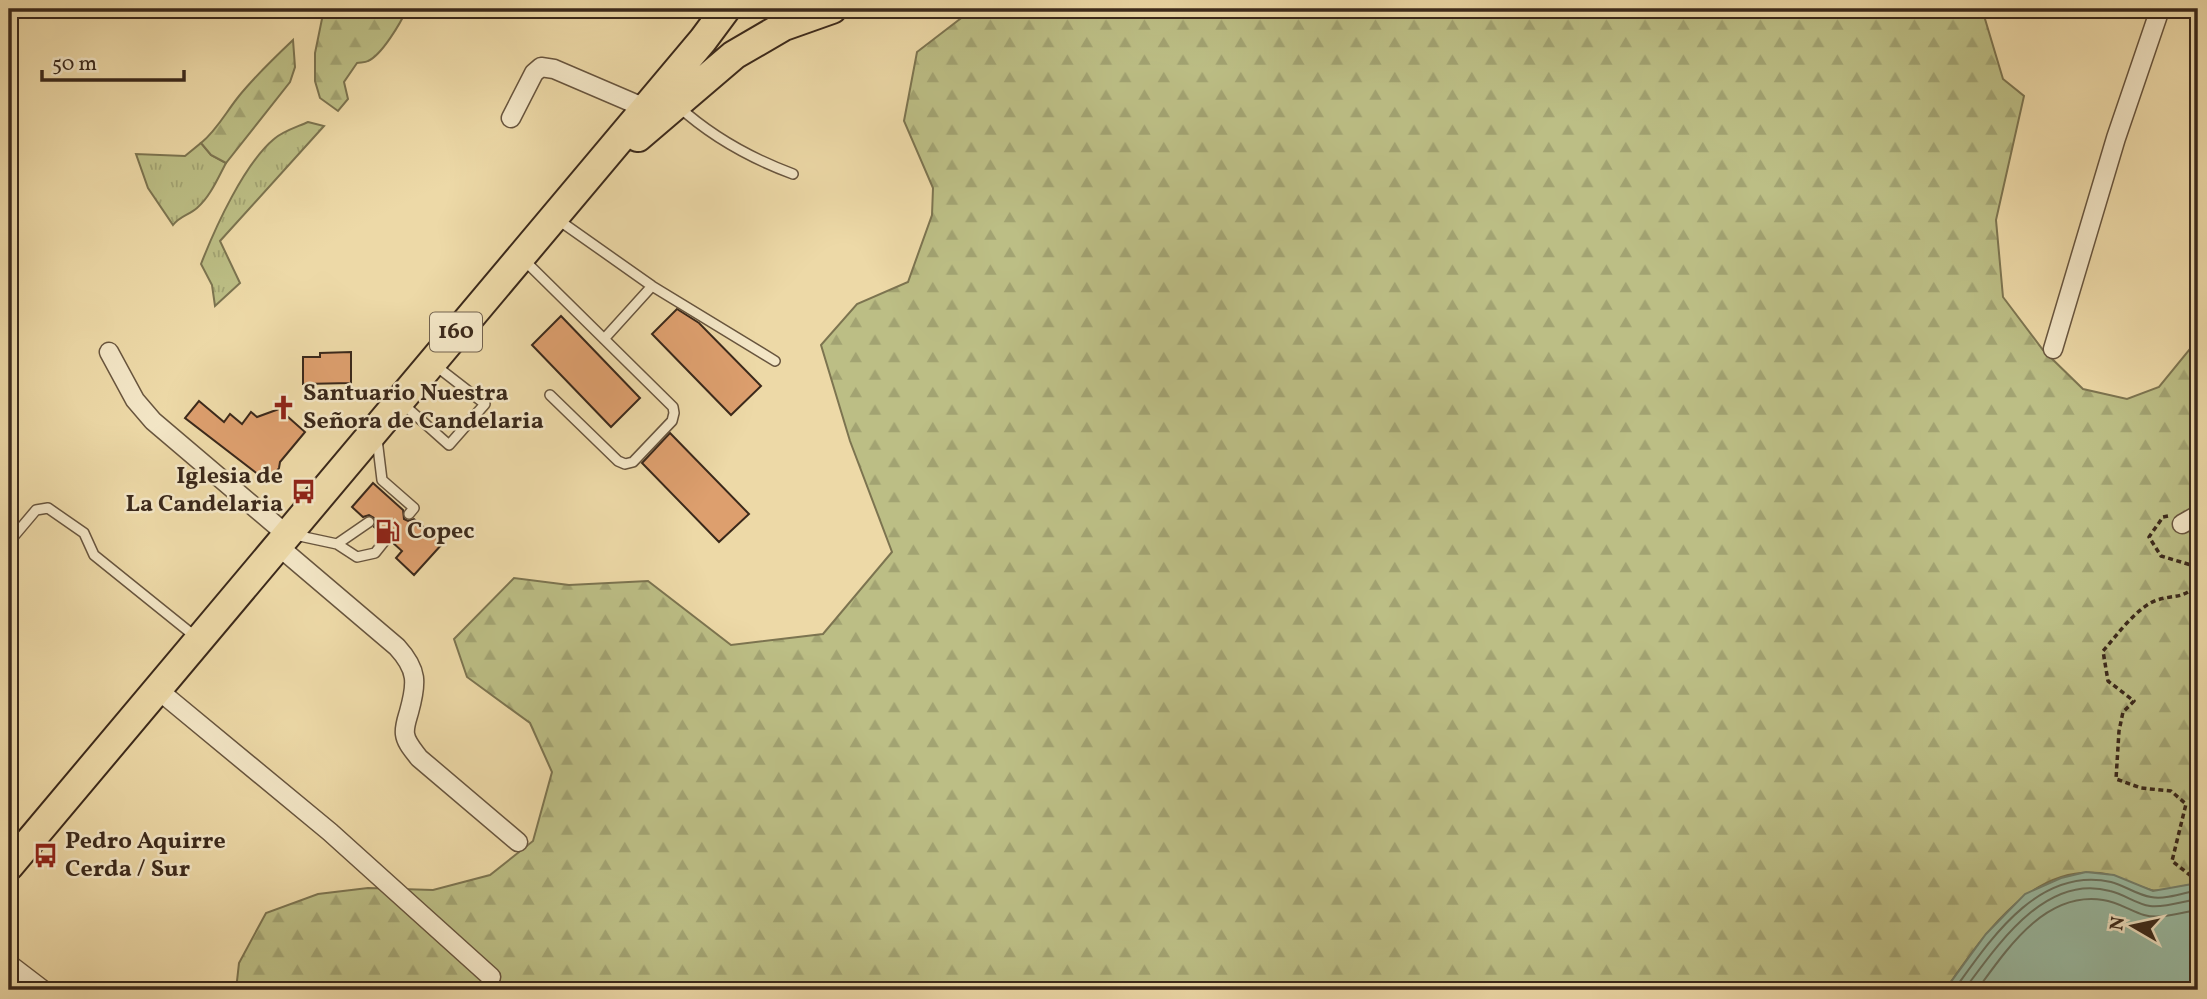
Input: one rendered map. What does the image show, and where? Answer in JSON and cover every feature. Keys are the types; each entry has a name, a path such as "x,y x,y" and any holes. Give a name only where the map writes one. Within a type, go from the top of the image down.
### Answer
{"highway":[{"path":"645,108 734,37 763,21 801,9"},
{"path":"587,178 677,105 718,66 784,26 832,9"},
{"name":"160","path":"9,866 281,539 703,40 723,11"}],"street":[{"path":"2053,349 2116,138 2160,9"},
{"path":"511,118 534,73 541,67 554,69 645,108"},
{"path":"108,352 135,400 153,421 409,660 415,678 415,690 405,734 410,746 419,758 519,842"},
{"path":"157,689 330,832 491,977"},
{"path":"9,964 44,990"}],"lane":[{"path":"677,105 727,144 770,166 793,174"},
{"path":"554,217 652,285 775,360"},
{"path":"520,257 673,407 674,413 672,421 633,462 625,464 618,461 550,395"},
{"path":"604,339 652,285"},
{"path":"399,401 449,445 485,404 431,362"},
{"path":"376,428 382,480 391,494 414,508 409,514"},
{"path":"9,542 36,510 48,508 84,533 94,555 198,639"},
{"path":"337,544 369,522"},
{"path":"281,539 337,544 357,557 375,553 387,538"}],"path":[{"path":"2190,519 2178,515 2164,517 2149,537 2161,556 2192,565 2198,573"},
{"path":"2191,876 2172,861 2186,804 2171,791 2141,788 2116,779 2123,712 2134,701 2108,681 2103,651 2126,623 2155,601 2187,595 2198,584"}],"green space":[{"path":"324,9 407,9 396,30 379,52 367,62 357,63 344,82 348,99 338,111 320,98 315,81 315,53"},
{"path":"973,9 1982,9 2003,79 2024,96 1996,220 2003,297 2043,350 2083,389 2127,399 2159,387 2198,339 2198,883 2156,891 2100,873 2074,874 2050,881 2029,893 2009,910 1974,950 1945,990 236,990 239,963 266,913 318,894 368,888 433,890 490,875 533,841 552,772 530,723 467,677 454,639 514,578 569,585 648,581 731,645 823,634 892,552 850,441 821,345 857,304 908,282 932,215 933,188 904,121 917,52"},
{"path":"293,40 295,67 290,82 226,163 211,155 201,143 217,127 252,81"},
{"path":"308,122 324,126 220,241 240,283 215,306 212,285 201,264 222,215 241,180 263,150 282,134"},
{"path":"201,143 211,155 226,163 202,204 173,225 148,188 136,154 185,156"}],"water":[{"path":"2086,872 2114,875 2153,891 2198,883 2198,990 1945,990 1986,934 2025,894 2061,878"}],"building":[{"path":"677,309 699,323 761,386 731,415 652,334"},
{"path":"561,316 640,398 611,427 532,345"},
{"path":"351,352 351,383 303,384 303,357 320,357 320,353"},
{"name":"Santuario Nuestra Señora de Candelaria","path":"199,401 224,422 230,414 242,424 251,412 257,417 279,409 305,432 280,462 279,468 268,482 185,418"},
{"path":"670,433 749,514 719,542 642,463"},
{"path":"373,483 403,510 404,519 414,519 443,543 414,575 396,558 402,551 392,542 392,533 382,533 374,527 374,518 369,515 363,517 352,507"}],"place":[{"name":"Santuario Nuestra Señora de Candelaria","path":"283,408"},
{"name":"Iglesia de La Candelaria","path":"303,491"},
{"name":"Copec","path":"387,532"},
{"name":"Pedro Aquirre Cerda / Sur","path":"45,856"}]}
